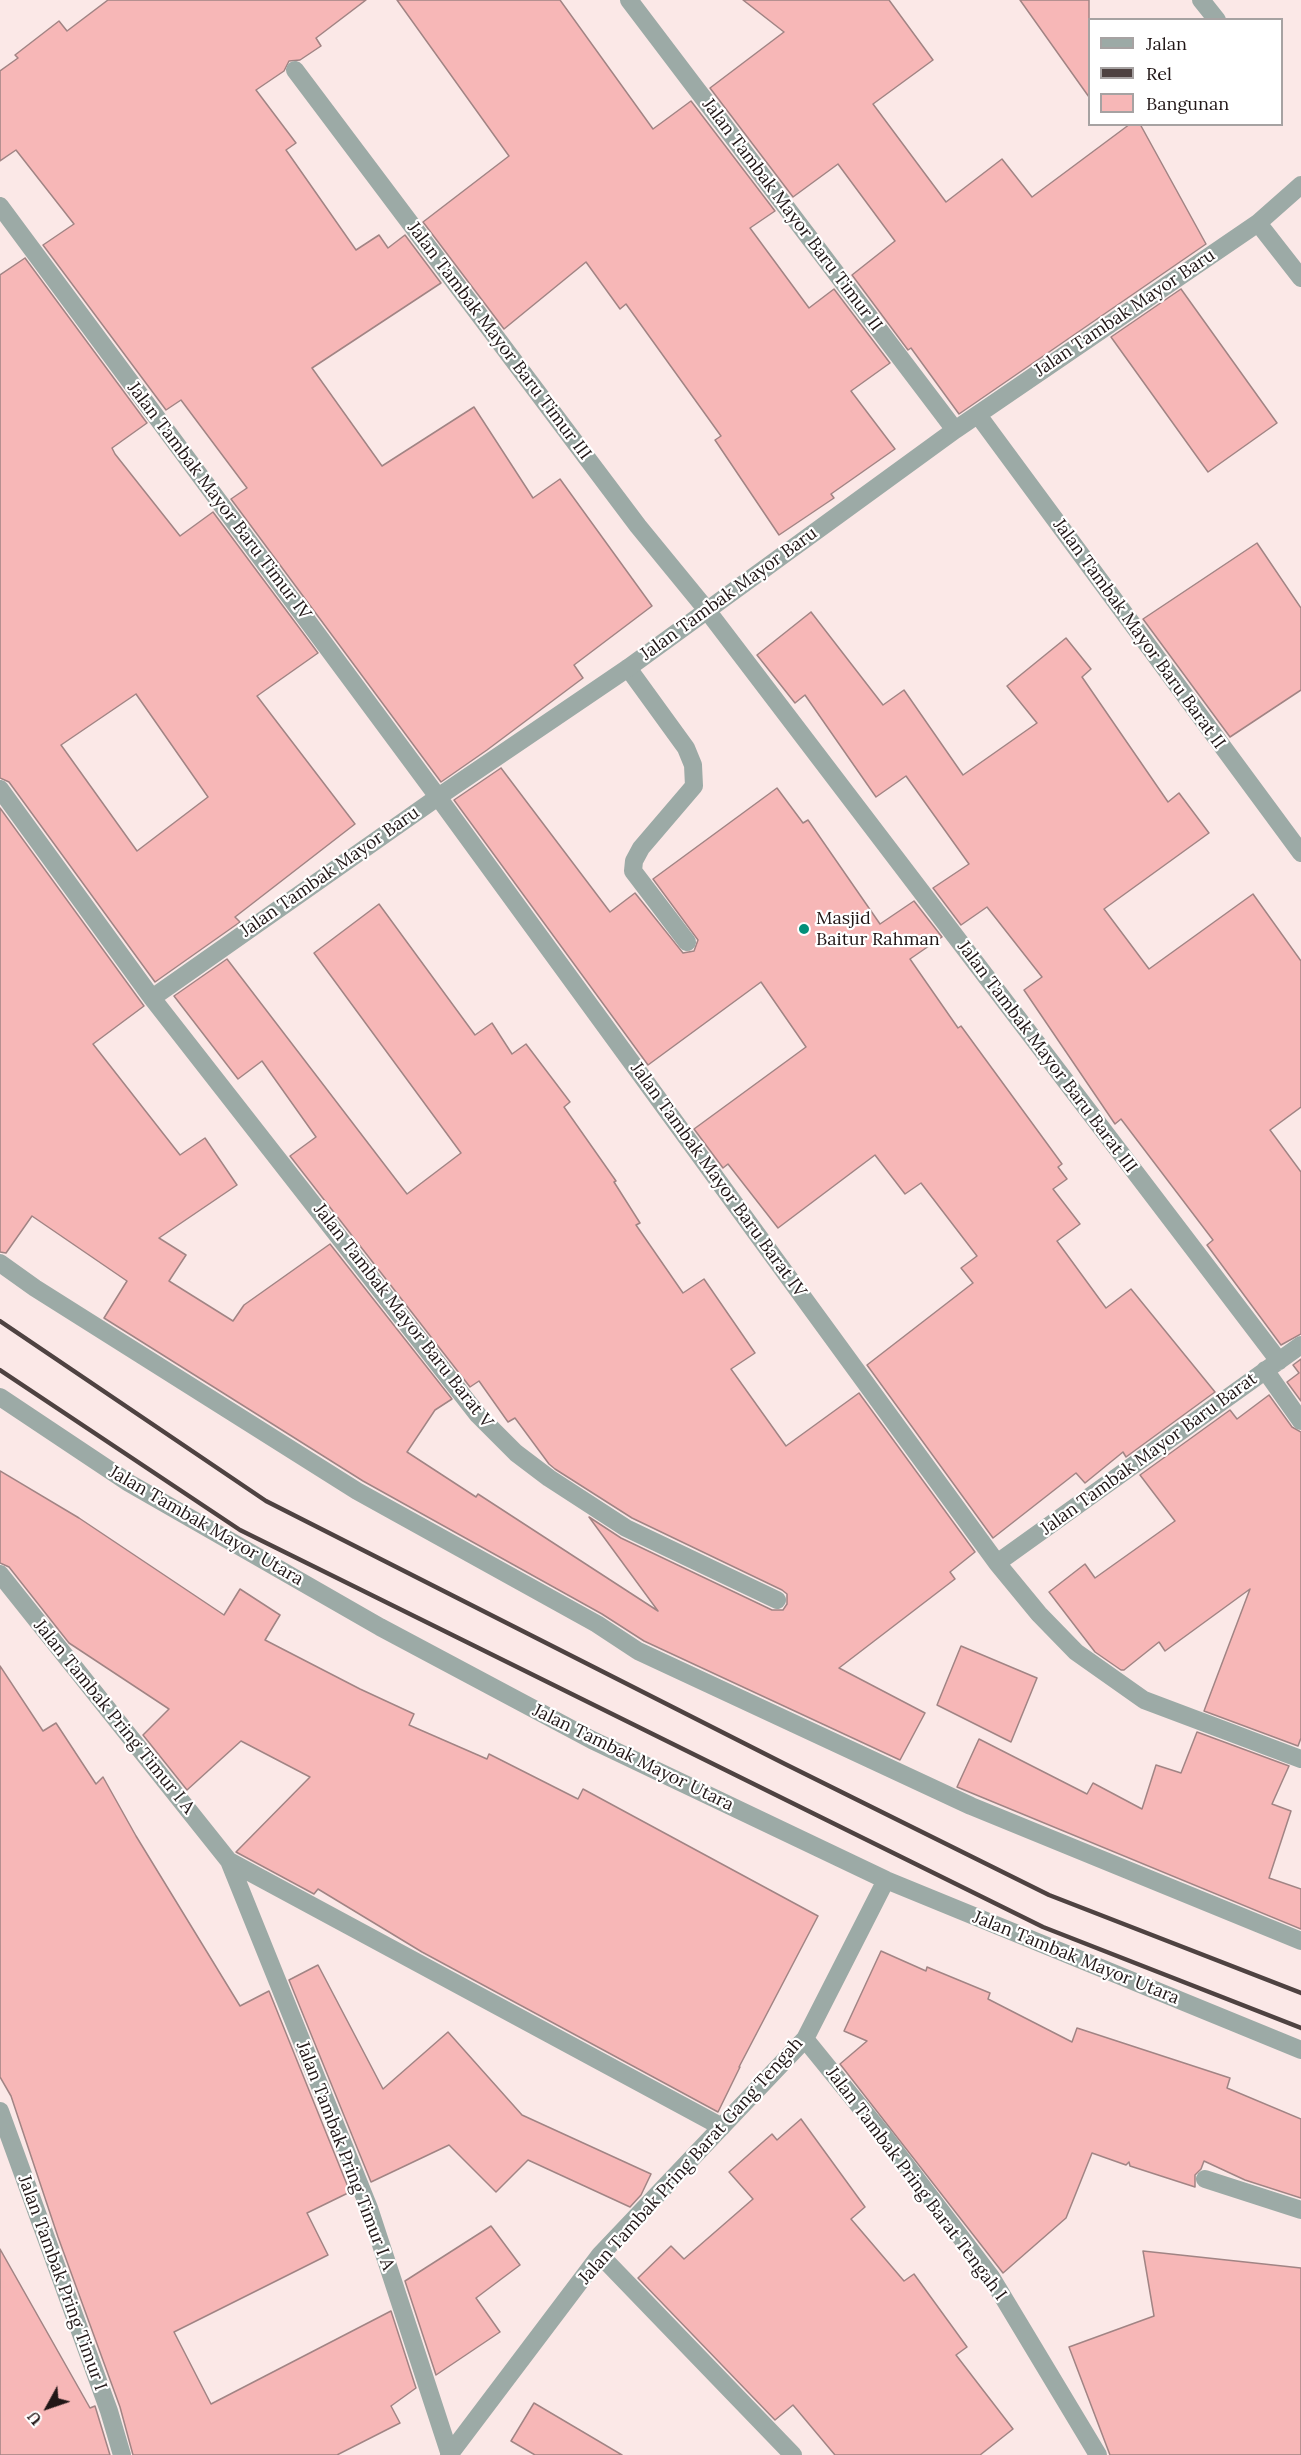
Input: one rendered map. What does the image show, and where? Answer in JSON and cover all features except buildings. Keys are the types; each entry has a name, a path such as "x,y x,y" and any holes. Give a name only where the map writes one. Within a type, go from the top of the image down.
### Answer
{"street":[{"name":"Jalan Tambak Mayor Baru Timur II","path":"629,0 955,430"},
{"path":"1202,0 1216,18"},
{"name":"Jalan Tambak Mayor Baru Timur III","path":"295,70 638,526 706,609"},
{"name":"Jalan Tambak Mayor Baru","path":"152,998 438,797 628,668 706,609 955,430 1258,223 1301,185"},
{"name":"Jalan Tambak Mayor Baru Timur IV","path":"0,206 438,797"},
{"path":"1258,223 1301,278"},
{"name":"Jalan Tambak Mayor Baru Barat II","path":"978,414 1301,853"},
{"name":"Jalan Tambak Mayor Baru Barat III","path":"706,609 1272,1365 1301,1421"},
{"path":"628,668 686,748 693,765 694,786 641,848 634,861 633,872 687,942"},
{"name":"Jalan Tambak Mayor Baru Barat V","path":"0,789 152,998 478,1415 516,1453 549,1478 626,1528 777,1600"},
{"name":"Jalan Tambak Mayor Baru Barat IV","path":"438,797 997,1563 1039,1614 1076,1652 1144,1700 1301,1759"},
{"path":"0,1263 35,1288 357,1491 597,1624 638,1651 971,1806 1301,1941"},
{"name":"Jalan Tambak Mayor Baru Barat","path":"997,1563 1301,1345"},
{"name":"Jalan Tambak Mayor Utara","path":"0,1396 129,1483 380,1627 592,1740 886,1880 1301,2050"},
{"name":"Jalan Tambak Pring Timur I A","path":"0,1574 229,1861 369,2208 450,2455"},
{"name":"Jalan Tambak Pring Timur I A","path":"229,1861 722,2127"},
{"name":"Jalan Tambak Pring Barat Gang Tengah","path":"450,2455 600,2255 805,2039 886,1880"},
{"name":"Jalan Tambak Pring Barat Tengah I","path":"805,2039 883,2135 991,2277 1098,2455"},
{"name":"Jalan Tambak Pring Timur I","path":"0,2111 109,2411 122,2455"},
{"path":"1205,2179 1301,2210"},
{"path":"600,2255 793,2455"}],"railway":[{"path":"0,1321 266,1501 1049,1895 1301,1993"},
{"path":"0,1370 240,1530 1043,1927 1301,2028"}],"place":[{"name":"Masjid Baitur Rahman","path":"804,929"}]}
